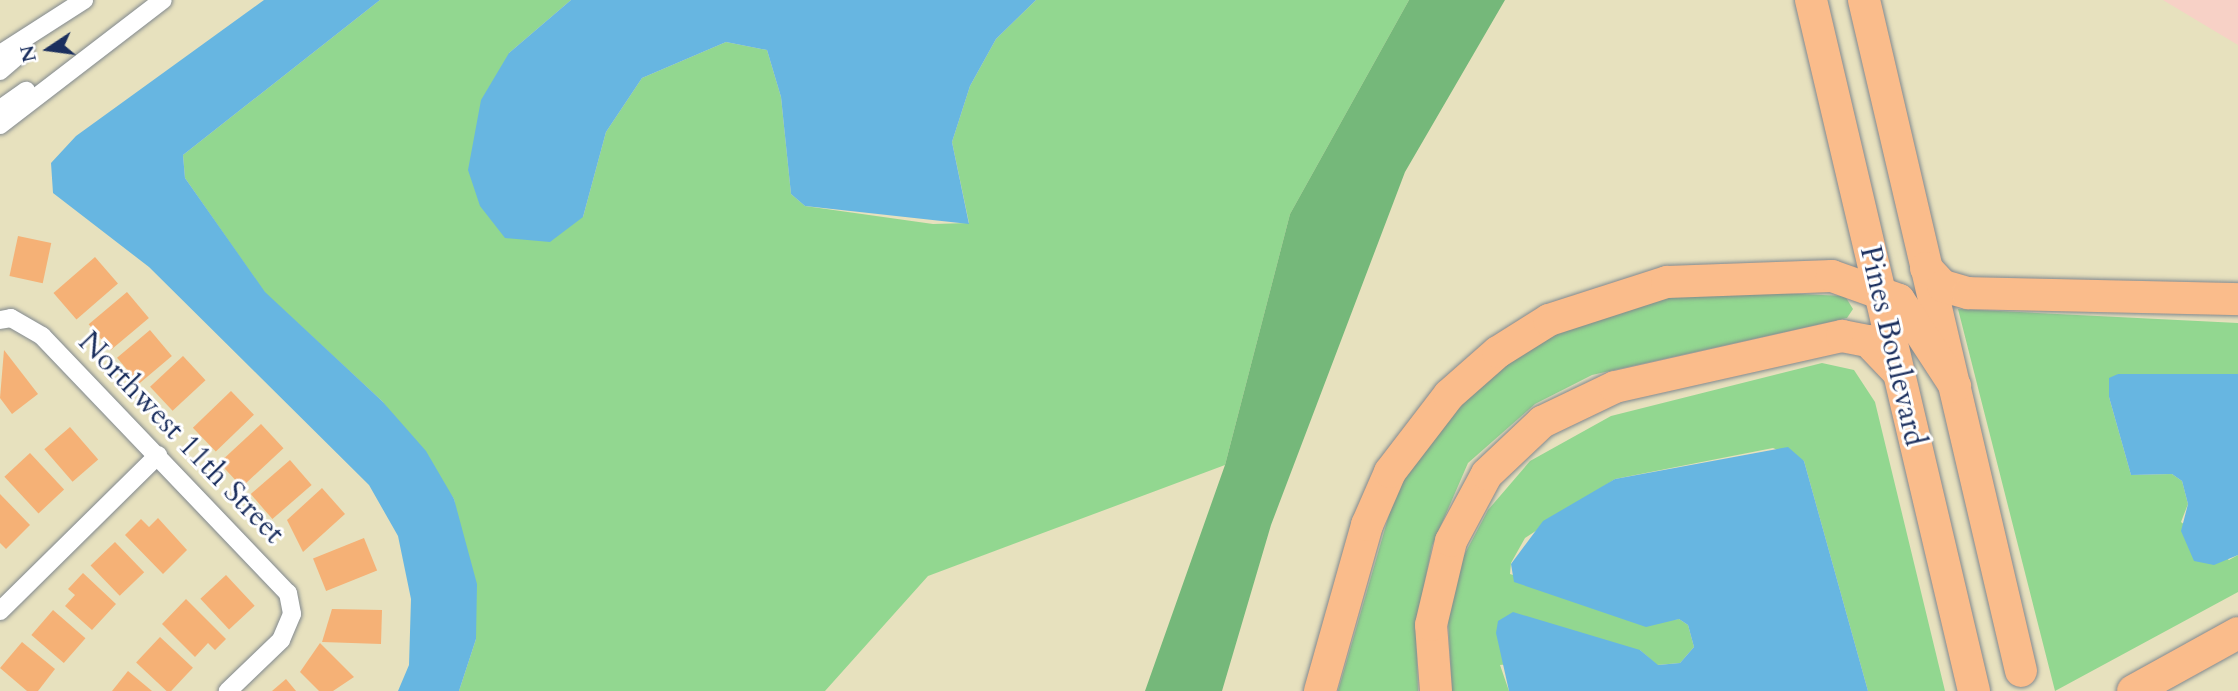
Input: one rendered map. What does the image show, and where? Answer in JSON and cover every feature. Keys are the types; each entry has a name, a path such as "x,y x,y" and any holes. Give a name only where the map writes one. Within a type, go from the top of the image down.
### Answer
{"highway":[{"name":"Pines Boulevard","path":"1811,0 1896,370 1974,691"},
{"name":"Pines Boulevard","path":"1864,0 2021,671"},
{"path":"1927,268 1943,286 1968,293 2238,299"},
{"path":"1320,691 1367,525 1390,472 1449,395 1498,352 1576,308 1667,282 1832,276 1879,288 1916,319 1955,386"},
{"path":"1436,691 1431,625 1451,541 1487,474 1542,422 1615,387 1842,336 1868,341 1896,370"},
{"path":"2133,691 2238,633"}],"street":[{"path":"0,54 84,0"},
{"path":"0,108 163,0"},
{"path":"17,97 0,71 63,13"},
{"path":"0,125 94,47"},
{"name":"Northwest 11th Street","path":"5,319 42,336 276,575 292,614 281,640 228,691"},
{"path":"0,611 158,455"}],"shaded area":[{"path":"2163,0 2238,0 2238,45"}],"green space":[{"path":"380,0 571,0 509,53 583,217 606,132 642,78 726,42 767,50 781,97 791,194 805,206 933,224 969,223 952,142 970,86 996,39 1036,0 1409,0 1290,214 1225,465 928,576 825,691 459,691 476,639 454,499 382,401 265,293 185,178 183,155"},
{"path":"1409,0 1505,0 1405,172 1271,525 1222,691 1145,691 1225,465 1290,214"},
{"path":"1712,290 1845,296 1853,309 1847,318 1592,375 1535,404 1468,463 1432,546 1416,627 1418,691 1338,691 1395,494 1429,435 1516,352 1604,309"},
{"path":"1958,309 2238,323 2238,374 2118,374 2109,397 2131,475 2172,474 2182,481 2188,504 2181,522 2229,560 2238,555 2238,592 2055,691"},
{"path":"1822,363 1854,370 1875,402 1945,691 1868,691 1804,461 1773,448 1615,479 1525,538 1511,563 1510,574 1656,622 1679,619 1688,625 1694,647 1680,663 1657,665 1640,650 1500,665 1509,691 1452,691 1448,619 1462,559 1488,510 1530,461 1611,416"}],"water":[{"path":"264,0 380,0 183,155 185,178 265,292 382,401 426,451 454,499 477,584 476,639 459,691 398,691 409,665 411,599 398,536 369,485 149,267 53,193 51,163 76,136"},
{"path":"571,0 1036,0 996,39 970,86 952,142 969,224 805,206 791,194 781,97 767,50 726,42 642,78 606,132 583,217 550,242 505,238 480,206 468,170 481,100 509,53"},
{"path":"2118,374 2238,374 2238,555 2214,565 2194,561 2181,531 2188,504 2182,481 2172,474 2131,475 2109,397 2109,378"},
{"path":"1788,447 1804,461 1868,691 1509,691 1496,633 1498,621 1513,612 1640,650 1658,665 1680,663 1694,647 1688,625 1679,619 1646,627 1514,582 1511,564 1543,521 1615,479"}],"building":[{"path":"18,236 51,243 43,283 9,276"},
{"path":"95,257 118,283 76,319 53,293"},
{"path":"127,292 149,318 111,350 89,324"},
{"path":"150,330 172,356 139,384 117,358"},
{"path":"4,350 38,394 12,414 0,398"},
{"path":"183,356 206,380 173,411 150,387"},
{"path":"231,391 254,415 216,452 193,428"},
{"path":"261,424 284,448 242,487 219,463"},
{"path":"70,427 98,459 73,482 44,449"},
{"path":"30,453 64,490 39,513 4,477"},
{"path":"290,460 312,485 272,519 251,494"},
{"path":"322,488 345,514 303,552 287,520"},
{"path":"0,494 30,525 6,549 0,543"},
{"path":"158,518 187,550 163,574 125,535 141,519 149,527"},
{"path":"364,538 377,570 326,591 313,559"},
{"path":"115,542 144,572 120,596 91,566"},
{"path":"83,573 116,604 92,630 65,606 75,595 68,589"},
{"path":"226,575 255,606 229,630 200,599"},
{"path":"186,599 226,639 215,650 208,643 195,657 162,624"},
{"path":"332,609 382,610 381,644 322,642"},
{"path":"53,610 85,638 64,663 31,635"},
{"path":"160,637 193,668 171,691 167,691 136,663"},
{"path":"22,642 55,669 38,691 27,691 0,668"},
{"path":"320,643 354,677 333,691 319,691 300,672"},
{"path":"128,671 152,691 112,691"},
{"path":"286,679 296,691 272,691"}]}
